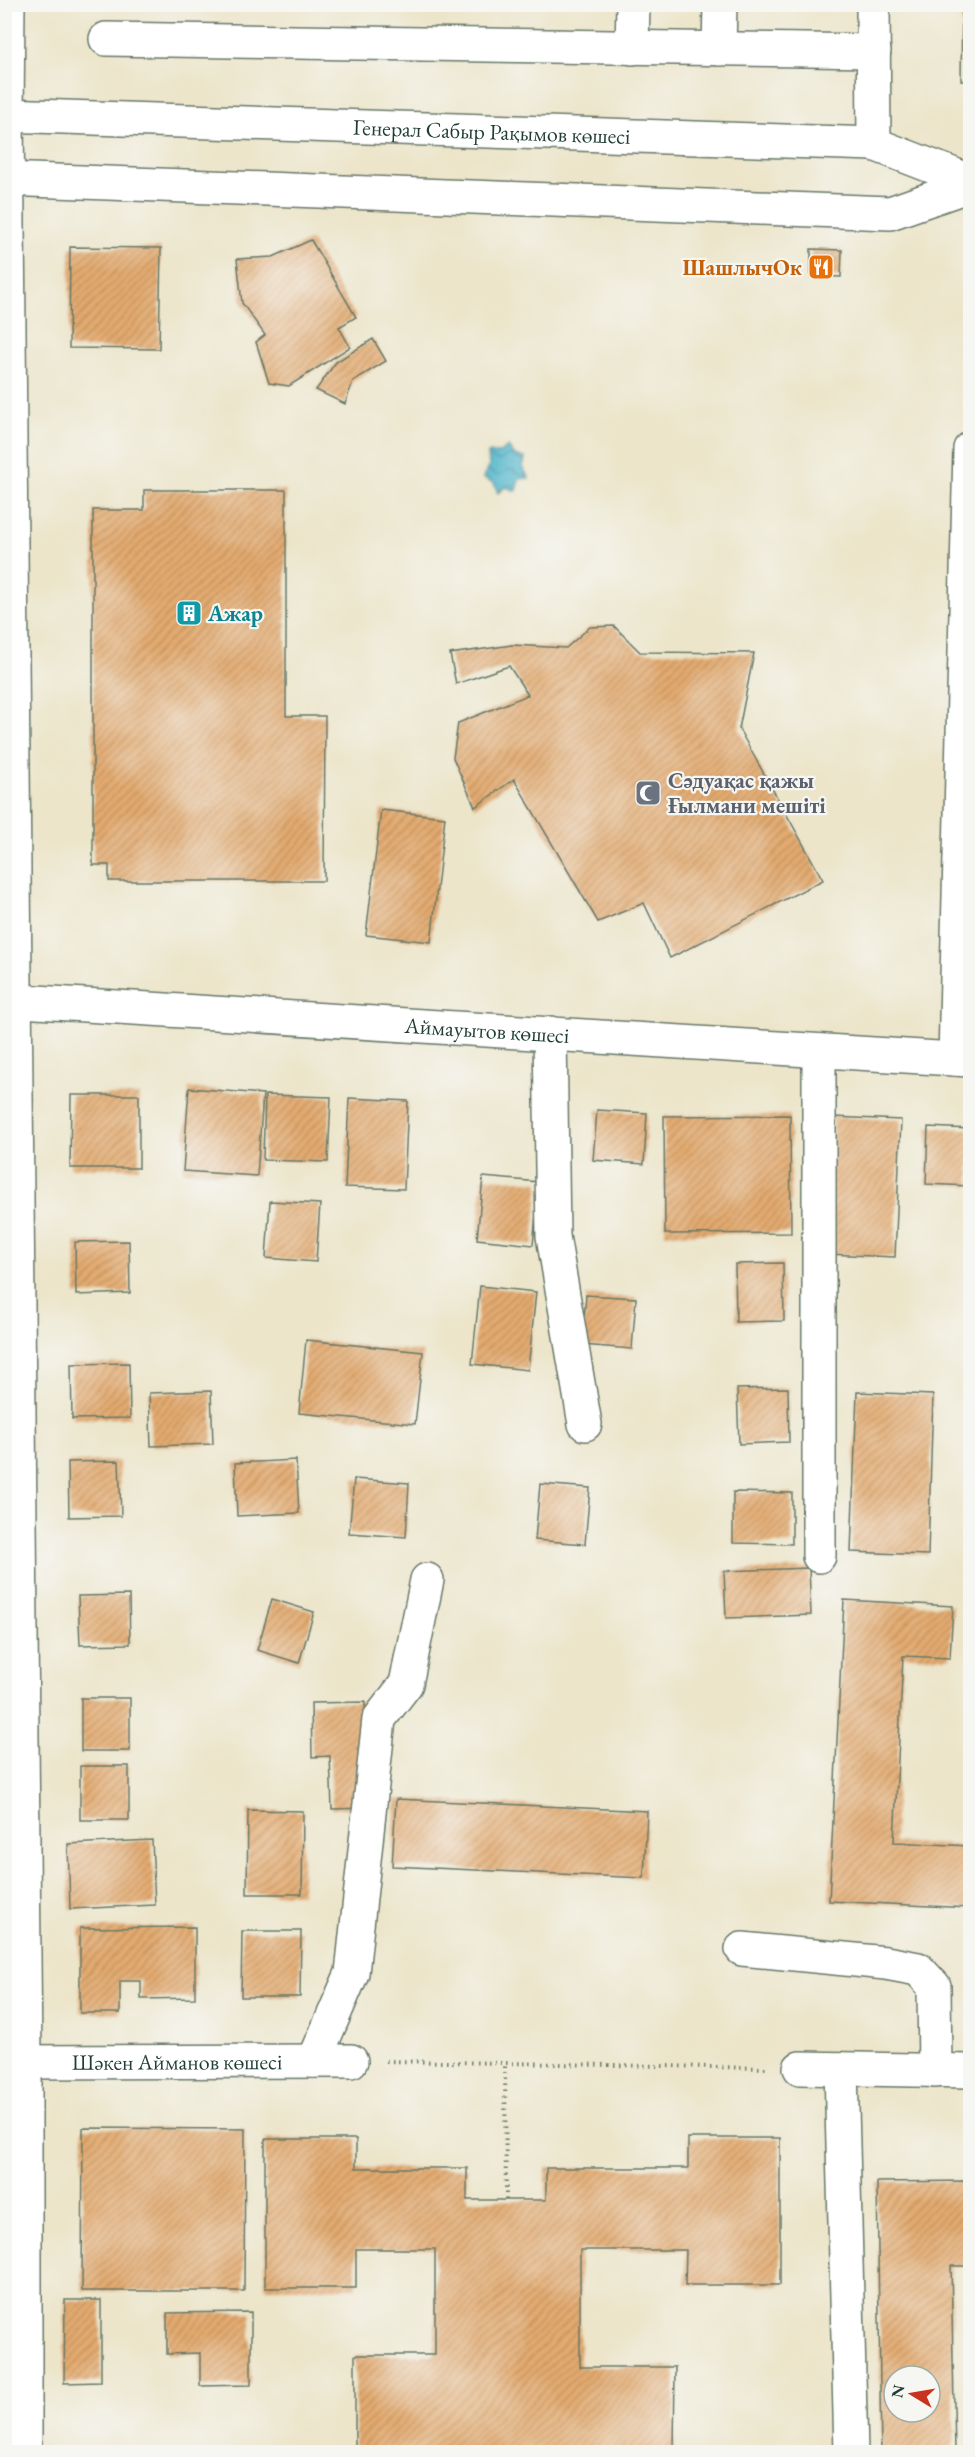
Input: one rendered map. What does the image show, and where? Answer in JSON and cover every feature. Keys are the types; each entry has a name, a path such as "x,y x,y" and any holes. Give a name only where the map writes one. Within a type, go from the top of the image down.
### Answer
{"street":[{"path":"8,4 6,179 15,2062 25,2452"},
{"path":"632,48 633,4"},
{"path":"719,49 720,4"},
{"path":"873,4 874,144"},
{"path":"106,39 874,51"},
{"name":"Генерал Сабыр Рақымов көшесі","path":"6,115 874,144 970,183"},
{"name":"Генерал Сабыр Рақымов көшесі","path":"6,179 890,213 970,183"},
{"path":"963,1059 970,449"},
{"name":"Аймауытов көшесі","path":"10,1000 963,1059"},
{"path":"550,1034 553,1236 585,1424"},
{"path":"819,1051 819,1556"},
{"path":"314,2061 352,1973 379,1719 406,1684 427,1580"},
{"path":"742,1949 886,1963 918,1969 934,1986 935,2071"},
{"name":"Шәкен Айманов көшесі","path":"15,2062 351,2061"},
{"path":"800,2068 970,2071"},
{"path":"841,2069 851,2452"}],"path":[{"path":"351,2061 800,2068"},
{"path":"505,2063 506,2200"}],"water":[{"path":"508,447 515,456 525,458 523,468 529,478 519,479 516,491 506,487 498,493 494,483 483,478 489,466 488,453 500,453"}],"building":[{"path":"962,4 970,4 970,81 961,81"},
{"path":"311,240 356,317 339,327 350,347 289,386 269,383 256,342 265,335 242,303 237,259 273,257"},
{"path":"70,247 161,248 159,349 69,348"},
{"path":"811,249 842,250 841,277 811,276"},
{"path":"373,339 386,361 353,381 345,404 316,390 336,362"},
{"name":"Ажар","path":"144,490 286,490 286,716 325,716 324,881 109,881 109,865 93,865 93,510 144,510"},
{"name":"Сәдуақас қажы Ғылмани мешіті","path":"614,626 640,652 754,653 739,729 823,880 670,958 644,903 598,922 514,779 475,807 453,758 458,723 528,695 509,666 456,684 450,654 512,645 566,648 590,627"},
{"path":"381,810 445,817 431,942 366,935"},
{"path":"189,1088 263,1094 257,1176 183,1171"},
{"path":"71,1095 139,1095 139,1168 70,1168"},
{"path":"265,1095 331,1097 328,1162 263,1160"},
{"path":"349,1098 408,1101 404,1189 345,1187"},
{"path":"597,1110 647,1113 644,1164 593,1160"},
{"path":"790,1115 791,1233 665,1234 664,1116"},
{"path":"833,1117 901,1120 895,1257 827,1254"},
{"path":"928,1127 970,1129 970,1186 926,1184"},
{"path":"483,1177 539,1182 533,1245 477,1239"},
{"path":"270,1201 320,1204 316,1262 266,1258"},
{"path":"129,1241 130,1293 76,1295 75,1242"},
{"path":"783,1263 784,1321 736,1322 735,1264"},
{"path":"480,1286 536,1292 528,1370 472,1364"},
{"path":"586,1295 636,1298 632,1349 582,1345"},
{"path":"306,1340 423,1352 415,1424 299,1413"},
{"path":"129,1363 130,1418 72,1419 71,1364"},
{"path":"788,1388 789,1442 739,1444 737,1389"},
{"path":"211,1391 213,1444 151,1446 149,1393"},
{"path":"857,1392 933,1395 928,1555 851,1552"},
{"path":"296,1460 299,1513 237,1516 235,1463"},
{"path":"119,1461 121,1516 69,1517 68,1462"},
{"path":"354,1479 409,1483 406,1537 349,1533"},
{"path":"540,1484 590,1488 585,1544 535,1540"},
{"path":"733,1492 792,1493 792,1544 733,1543"},
{"path":"809,1568 811,1615 726,1618 724,1571"},
{"path":"129,1595 130,1644 80,1645 78,1596"},
{"path":"272,1599 314,1612 299,1663 257,1650"},
{"path":"844,1600 953,1606 950,1658 903,1656 894,1842 970,1846 970,1908 829,1901"},
{"path":"81,1698 130,1698 130,1751 81,1751"},
{"path":"365,1702 367,1808 332,1809 330,1756 312,1757 311,1703"},
{"path":"80,1766 129,1766 129,1820 80,1820"},
{"path":"396,1799 647,1811 644,1878 392,1866"},
{"path":"248,1810 303,1811 302,1894 247,1894"},
{"path":"152,1840 155,1905 70,1909 68,1844"},
{"path":"195,1927 195,1998 141,1999 141,1981 120,1981 120,2013 80,2013 80,1928"},
{"path":"242,1931 301,1931 300,1997 241,1997"},
{"path":"83,2128 245,2129 244,2291 82,2291"},
{"path":"688,2138 780,2138 780,2285 685,2285 686,2250 580,2250 580,2367 675,2367 674,2452 355,2452 355,2355 435,2355 435,2249 356,2249 356,2288 265,2288 265,2139 356,2139 356,2168 467,2168 467,2200 546,2200 546,2168 688,2168"},
{"path":"970,2181 970,2266 951,2266 955,2452 881,2452 877,2182"},
{"path":"65,2300 101,2300 101,2382 64,2383"},
{"path":"251,2312 251,2385 200,2386 200,2353 167,2354 167,2313"}],"place":[{"name":"ШашлычОк","path":"821,267"},
{"name":"Ажар","path":"189,613"},
{"name":"Сәдуақас қажы Ғылмани мешіті","path":"648,793"}]}
